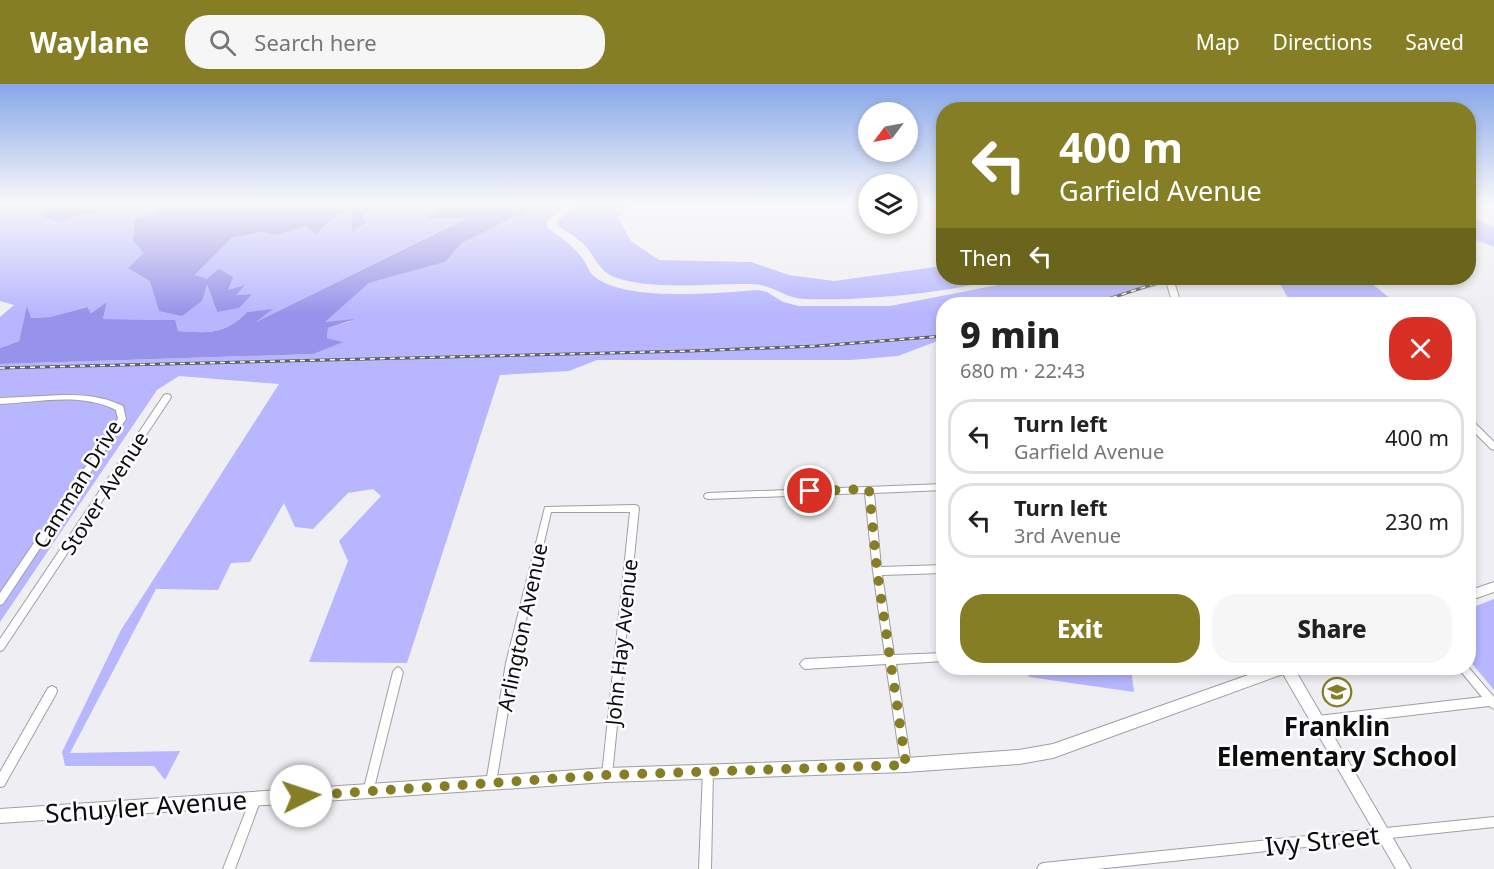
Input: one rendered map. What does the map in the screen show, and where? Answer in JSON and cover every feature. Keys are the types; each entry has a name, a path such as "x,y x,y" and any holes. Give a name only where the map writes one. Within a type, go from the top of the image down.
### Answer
{"main road":[{"path":"1476,593 1494,587"},
{"name":"Schuyler Avenue","path":"0,816 607,775 906,765 1019,757 1053,751 1265,675"},
{"path":"1289,675 1404,869"}],"street":[{"name":"Stover Avenue","path":"0,647 167,397"},
{"name":"Camman Drive","path":"0,401 90,398 110,400 120,408 122,419 0,601"},
{"path":"1476,429 1494,447"},
{"path":"708,496 936,487"},
{"path":"869,489 877,571 906,765"},
{"name":"Arlington Avenue","path":"491,783 512,663 548,509 635,508"},
{"name":"John Hay Avenue","path":"607,775 635,508"},
{"path":"877,571 936,569"},
{"path":"805,664 936,657"},
{"path":"368,792 398,672"},
{"path":"1469,675 1493,702"},
{"path":"0,782 52,691"},
{"path":"1318,721 1493,702"},
{"path":"705,869 708,771"},
{"path":"229,869 256,799"},
{"name":"Ivy Street","path":"1043,869 1494,822"}],"shaded area":[{"path":"0,241 147,241 144,253 159,311 207,283 217,312 251,294 236,295 243,286 227,291 195,275 229,241 420,241 252,324 271,310 247,312 231,325 216,331 178,331 174,320 103,319 107,303 90,313 86,307 50,317 31,318 27,308 19,341 0,348 0,317 14,305 0,301"},
{"path":"133,241 229,241 195,275 207,279 219,269 233,277 228,290 245,285 236,295 252,294 239,308 217,312 207,284 202,301 182,316 159,311 150,281 128,268 144,253"},
{"path":"421,241 467,241 445,262 369,283 325,322 355,319 328,328 327,338 343,342 314,354 0,364 0,348 19,341 27,306 31,318 50,317 87,307 91,313 107,302 103,319 175,320 178,331 199,332 223,329 239,320 247,312 273,309 256,322"},
{"path":"467,241 564,241 584,260 595,277 609,285 650,293 720,293 758,290 767,292 783,302 799,306 890,306 936,297 936,342 898,356 851,360 597,360 569,371 500,375 407,663 309,662 348,561 339,541 381,496 373,489 348,493 313,529 295,527 284,503 250,562 231,563 218,590 156,589 70,753 180,751 165,780 154,766 65,766 62,752 121,630 279,384 179,376 157,390 0,622 0,364 314,354 342,342 327,338 328,328 351,321 324,322 369,283 445,262"},
{"path":"580,241 631,241 659,260 751,262 789,275 834,281 936,267 936,285 970,285 931,292 829,299 791,297 758,285 646,284 608,274"},
{"path":"1478,241 1494,241 1494,247"},
{"path":"998,285 1157,286 1111,297 936,297"},
{"path":"1281,285 1374,285 1388,297 1287,297"},
{"path":"1494,599 1494,690 1476,668 1476,606"},
{"path":"1029,675 1132,675 1134,692 1029,677"}],"railway":[{"path":"1114,297 1151,285"},
{"path":"0,368 690,351 817,346 936,337"}],"place":[{"name":"Franklin Elementary School","path":"1337,692"}],"route":[{"path":"301,796 607,775 906,765 877,571 869,489 810,491"}]}
